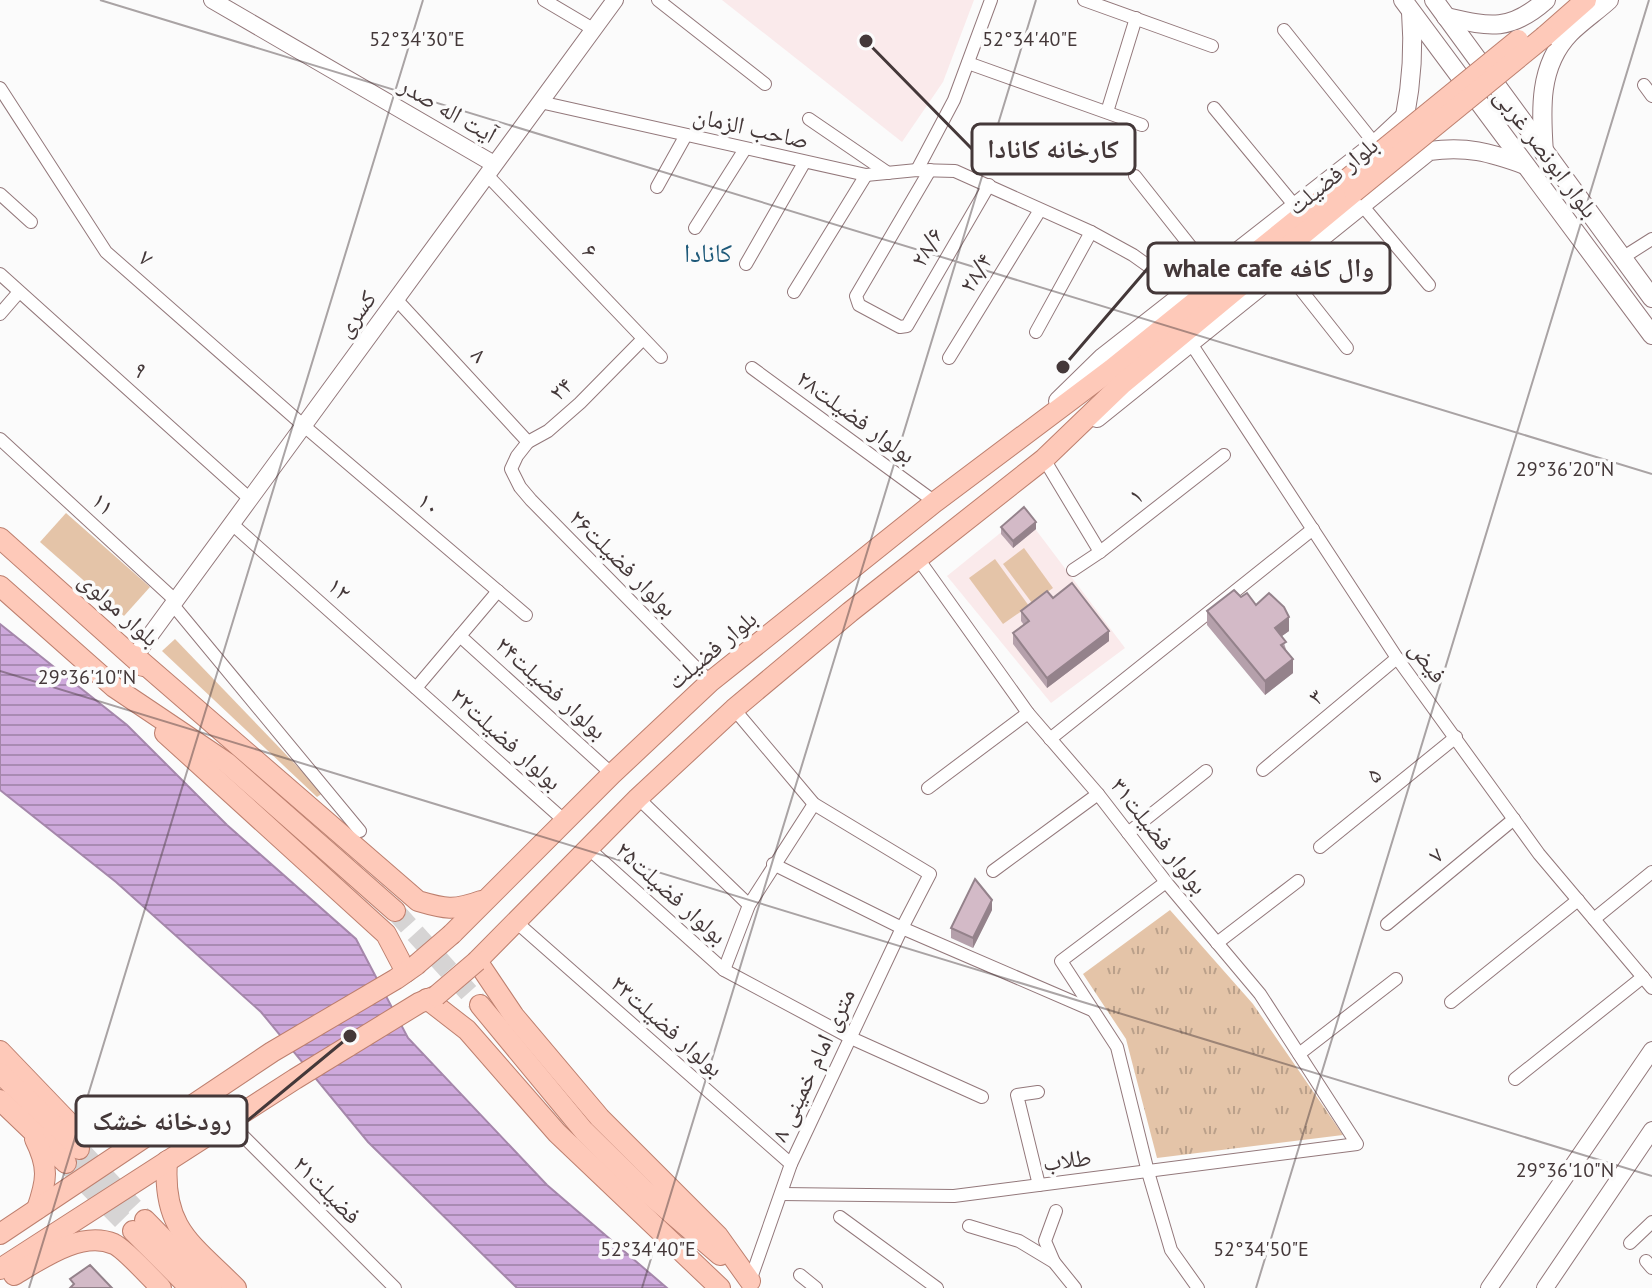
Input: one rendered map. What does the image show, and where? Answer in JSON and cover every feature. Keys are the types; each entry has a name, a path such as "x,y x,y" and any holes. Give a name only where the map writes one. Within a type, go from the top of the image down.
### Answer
{"main road":[{"name":"بلوار ابونصر غربی","path":"1434,0 1652,298"},
{"path":"1446,17 1479,24 1507,25 1546,0"},
{"name":"بلوار فضیلت","path":"1044,459 1117,376 1566,0"},
{"name":"بلوار فضیلت","path":"0,1234 272,1052 406,972 452,934 612,774 710,682 1027,431 1117,376 1586,0"},
{"path":"1544,153 1541,105 1548,66 1569,34 1609,0"},
{"name":"بلوار ابونصر غربی","path":"1407,6 1652,335"},
{"path":"1407,6 1414,50 1412,83 1405,116 1427,122 1433,136 1429,151 1459,147 1491,153 1525,165"},
{"path":"1507,25 1510,47 1517,56 1536,66 1548,66"},
{"name":"بلوار فضیلت","path":"1027,431 1103,357 1375,144 1405,116"},
{"name":"بلوار فضیلت","path":"0,1269 295,1079 427,999 477,961 638,798 734,709 850,612 1192,345 1283,267 1429,151"},
{"name":"بلوار مولوی","path":"0,538 135,656 227,763"},
{"path":"0,586 386,934 406,972"},
{"path":"831,586 850,612"},
{"path":"135,656 418,901 459,909 488,899"},
{"path":"114,687 227,763 395,911"},
{"path":"477,961 514,1016 600,1118 718,1236 754,1285"},
{"path":"427,999 467,1030 557,1133 722,1288"},
{"path":"480,1005 584,1131 642,1188 754,1285"},
{"path":"0,1051 73,1127 97,1136 151,1134"},
{"path":"0,1073 72,1156 31,1132 0,1100"},
{"path":"31,1132 46,1160 44,1189 37,1209"},
{"path":"167,1161 168,1206 184,1236 236,1288"},
{"path":"642,1188 722,1288"},
{"path":"190,1288 139,1226 212,1288"},
{"path":"0,1283 58,1251 87,1240 115,1244 161,1288"}],"street":[{"name":"آیت اله صدر","path":"212,0 491,170"},
{"path":"544,0 593,29"},
{"name":"کسری","path":"135,656 615,0"},
{"path":"658,0 765,84"},
{"path":"923,170 954,100 991,0"},
{"path":"1084,0 1212,46"},
{"path":"1107,112 1136,18"},
{"path":"1284,30 1375,144"},
{"path":"968,63 1142,125"},
{"path":"1644,85 1652,96"},
{"name":"۷","path":"0,88 106,252 304,426"},
{"name":"صاحب الزمان","path":"540,102 866,175 923,170 955,171 989,185"},
{"path":"1214,108 1295,206"},
{"path":"809,119 888,173"},
{"path":"657,187 686,135"},
{"path":"695,228 745,149"},
{"path":"746,264 804,163"},
{"name":"۶","path":"491,170 661,357"},
{"name":"۲۸/۶","path":"923,170 856,296 856,301 900,327 907,326 989,185"},
{"path":"794,292 866,175"},
{"path":"1135,176 1210,271"},
{"path":"989,185 1091,232 1133,255 1185,292"},
{"path":"0,194 31,222"},
{"path":"1361,204 1429,285"},
{"name":"۲۸/۴","path":"949,358 1040,210"},
{"path":"1036,332 1091,232"},
{"path":"1622,258 1652,239"},
{"path":"1283,267 1347,348"},
{"name":"۹","path":"0,274 250,499"},
{"path":"0,314 19,292"},
{"name":"۸","path":"396,299 528,442"},
{"name":"۲۴","path":"511,469 528,442 548,431 580,403 643,339"},
{"name":"فیض","path":"1192,345 1397,658 1514,819 1648,982"},
{"name":"بولوار فضیلت۲۸","path":"752,368 935,502"},
{"name":"۱۰","path":"304,426 526,615"},
{"name":"۱۱","path":"0,439 174,603 360,831"},
{"name":"۱","path":"1073,570 1224,455"},
{"path":"1044,459 1100,552"},
{"name":"بولوار فضیلت۲۶","path":"511,469 531,500 710,682"},
{"name":"۱۲","path":"232,524 416,688"},
{"path":"1050,739 1313,529"},
{"name":"بولوار فضیلت۳۱","path":"919,560 1028,713 1098,794 1166,882 1260,994 1357,1144"},
{"path":"416,688 498,591"},
{"name":"بولوار فضیلت۲۴","path":"460,636 612,774"},
{"name":"۳","path":"1263,770 1397,658"},
{"name":"بولوار فضیلت۲۲","path":"416,688 566,822"},
{"path":"724,970 749,905 814,804 734,709"},
{"path":"928,788 1028,713"},
{"name":"۵","path":"1320,847 1456,737"},
{"path":"1128,833 1206,771"},
{"path":"993,871 1098,794"},
{"path":"638,798 749,905"},
{"name":"۸ متری امام خمینی","path":"754,1285 791,1164 930,874 814,804"},
{"name":"۷","path":"1387,924 1514,819"},
{"name":"بولوار فضیلت۲۵","path":"588,848 724,970 851,1038 982,1097"},
{"path":"773,864 902,928 1092,1010"},
{"path":"1594,919 1652,872"},
{"path":"1217,943 1298,881"},
{"path":"1166,882 1061,961 1117,1047 1171,1250 1198,1288"},
{"path":"1451,1002 1578,900"},
{"name":"بولوار فضیلت۲۳","path":"515,921 791,1164"},
{"path":"1299,1054 1396,979"},
{"path":"1515,1079 1648,982"},
{"path":"1489,1288 1650,1056"},
{"path":"1038,1092 1017,1095 1039,1185"},
{"name":"فضیلت۲۱","path":"229,1122 395,1288"},
{"path":"1545,1288 1652,1130"},
{"name":"طلاب","path":"781,1194 954,1196 1357,1144"},
{"path":"1056,1211 1045,1241 1054,1262 1075,1288"},
{"path":"840,1217 937,1288"},
{"path":"1630,1243 1652,1222"},
{"path":"969,1226 1019,1241 1054,1262"},
{"path":"1019,1241 1045,1241"},
{"path":"800,1275 816,1288"}],"shaded area":[{"path":"722,0 974,0 943,82 902,142"},
{"path":"1024,514 1125,648 1051,703 947,576"},
{"path":"0,624 127,725 227,825 356,939 408,1038 547,1185 667,1288 517,1288 368,1142 261,1012 116,882 0,790"}],"green space":[{"path":"66,513 150,587 124,616 40,542"},
{"path":"1024,548 1053,588 1032,603 1003,564"},
{"path":"995,559 1029,606 1003,624 969,578"},
{"path":"175,639 323,793 317,797 162,651"},
{"path":"1170,910 1253,1004 1343,1135 1157,1158 1126,1039 1083,974"}],"building":[{"path":"1024,507 1036,522 1013,541 1001,527"},
{"path":"1072,583 1109,631 1047,678 1013,633 1029,621 1021,611 1047,591 1053,598"},
{"path":"1234,590 1241,597 1247,593 1256,605 1269,593 1284,607 1289,617 1275,628 1286,642 1281,645 1293,659 1265,681 1207,611"},
{"path":"975,879 992,900 973,938 951,928"},
{"path":"90,1265 112,1288 70,1288 74,1284 70,1279"}],"tunnel":[{"path":"395,911 480,1005"},
{"path":"79,1149 145,1220"},
{"path":"66,1163 133,1231"}],"place":[{"name":"کارخانه کانادا","path":"866,41"},
{"name":"whale cafe وال کافه","path":"1063,367"},
{"name":"رودخانه خشک","path":"350,1036"}],"district":[{"name":"کانادا","path":"708,253"}]}
